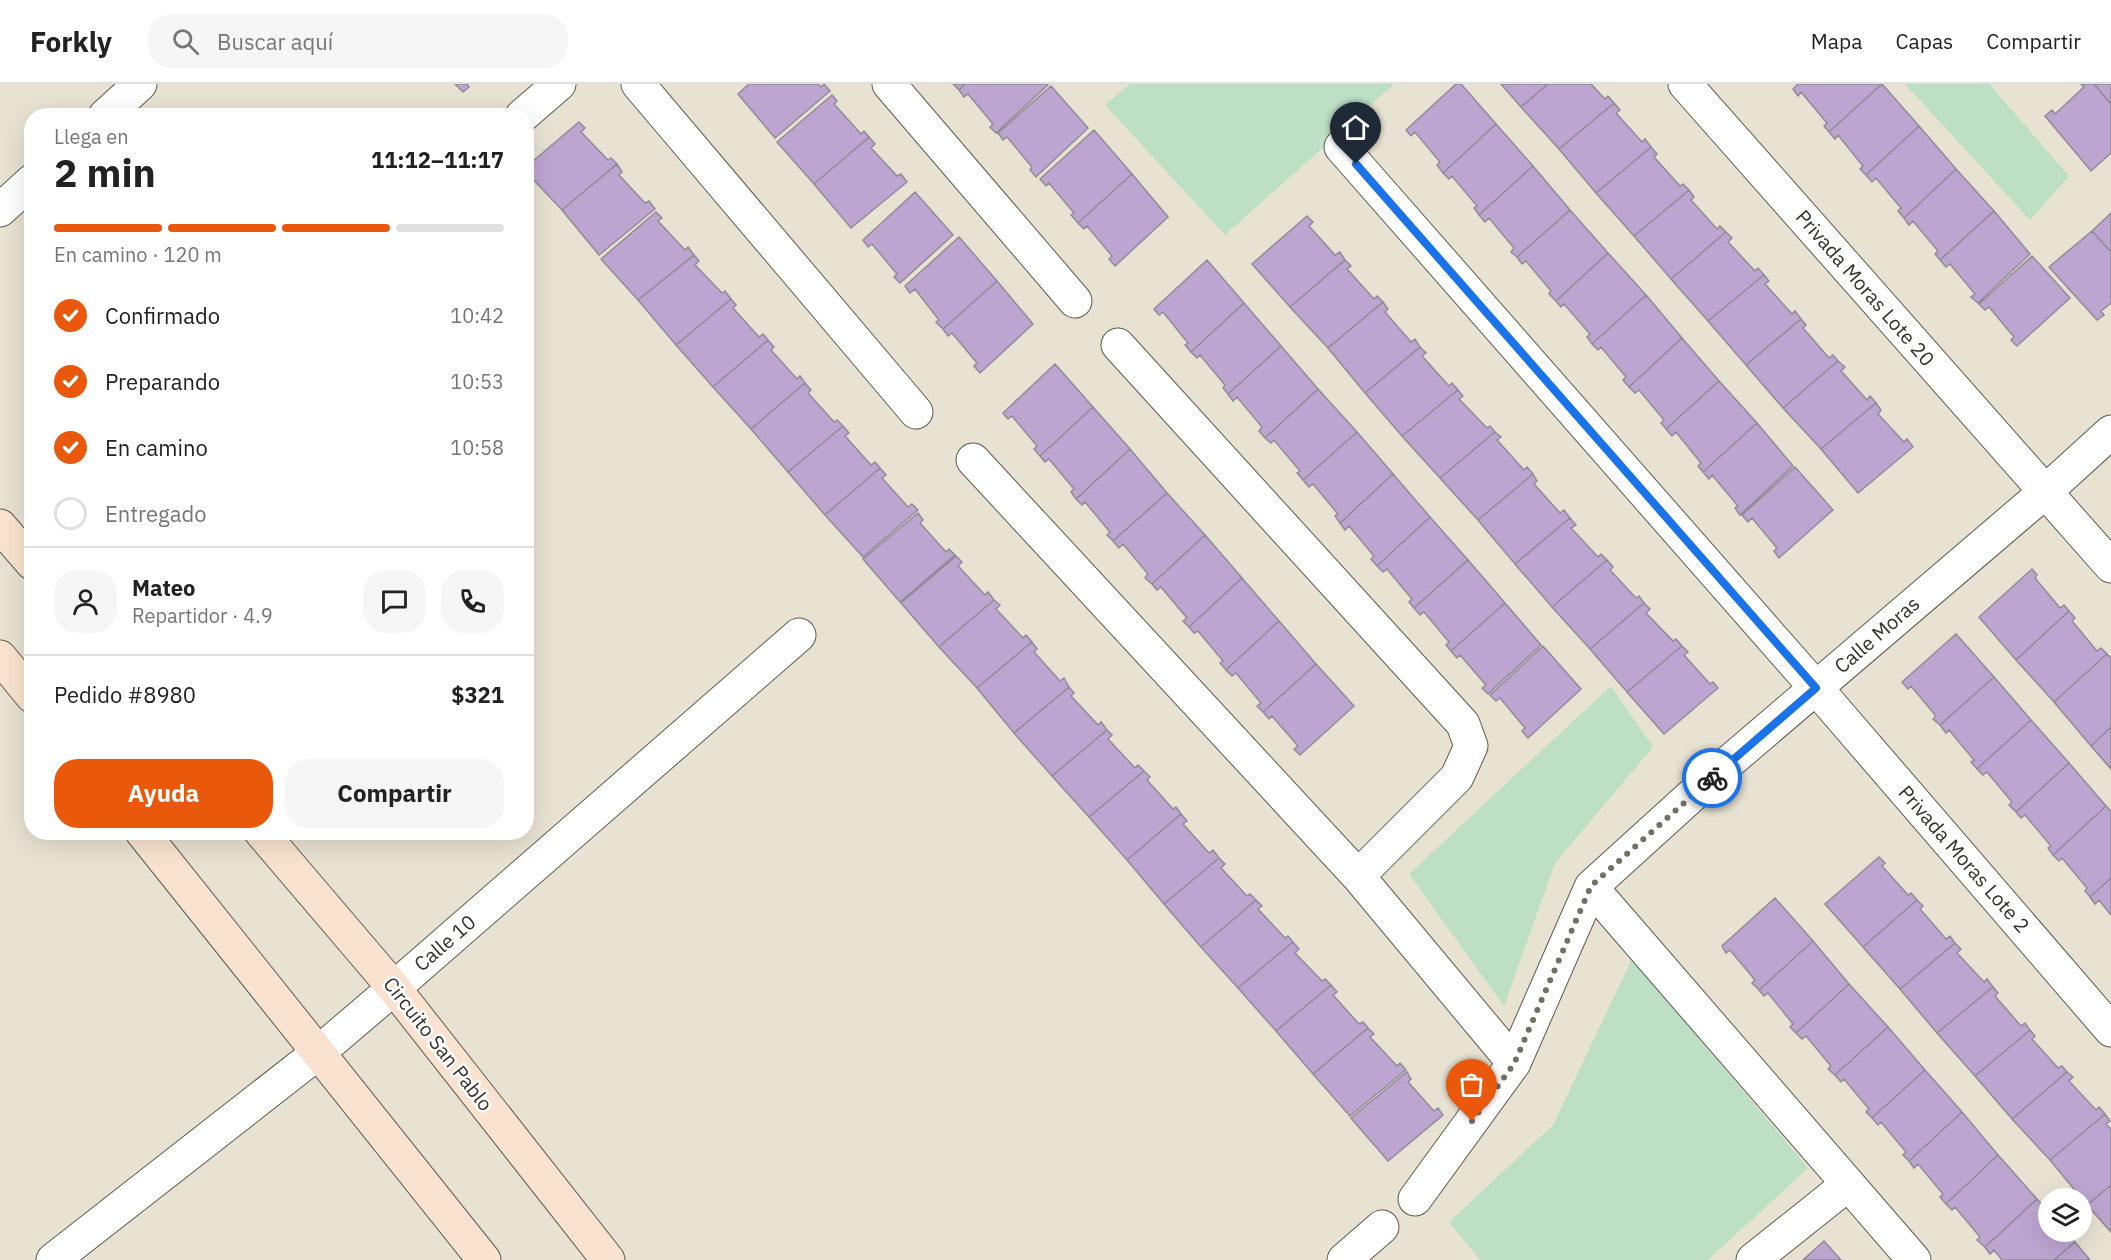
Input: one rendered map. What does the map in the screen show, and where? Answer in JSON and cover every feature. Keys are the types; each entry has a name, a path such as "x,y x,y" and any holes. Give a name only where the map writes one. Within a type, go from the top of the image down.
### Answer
{"main road":[{"path":"0,526 24,554"},
{"path":"0,657 24,686"},
{"path":"148,840 484,1260"},
{"name":"Circuito San Pablo","path":"268,840 394,988 608,1260"}],"street":[{"path":"114,108 140,84"},
{"path":"531,108 559,84"},
{"path":"638,84 916,412"},
{"path":"889,84 1075,301"},
{"name":"Privada Moras Lote 20","path":"1685,84 2111,566"},
{"name":"Privada Moras Lote 2","path":"1341,147 1816,688 2111,1030"},
{"path":"0,210 24,188"},
{"path":"1118,345 1462,724 1471,746 1457,777 1358,876"},
{"name":"Calle Moras","path":"1415,1199 1514,1064 1591,886 1722,768 2045,492 2111,432"},
{"path":"973,460 1358,876 1514,1064"},
{"name":"Calle 10","path":"53,1260 319,1052 799,635"},
{"path":"1591,886 1914,1260"},
{"path":"1754,1260 1847,1185"},
{"path":"1344,1260 1382,1227"}],"green space":[{"path":"1130,84 1394,84 1225,235 1105,105"},
{"path":"1905,84 1989,84 2069,176 2030,220"},
{"path":"1611,686 1653,747 1555,863 1504,1006 1409,874"},
{"path":"1632,959 1808,1168 1708,1260 1480,1260 1449,1222 1553,1125"}],"building":[{"path":"455,84 467,84 469,87 463,92"},
{"path":"749,84 818,84 821,87 824,84 830,91 775,138 738,94"},
{"path":"953,84 965,84 959,90"},
{"path":"965,84 1048,85 996,133 990,127 993,124 968,94 964,97 959,90"},
{"path":"1456,84 1461,84 1496,124 1443,173 1437,165 1440,162 1415,132 1411,136 1406,130"},
{"path":"1501,84 1548,84 1521,107"},
{"path":"1548,84 1591,84 1605,99 1608,96 1614,103 1559,149 1521,107"},
{"path":"1798,84 1882,84 1829,132 1824,126 1827,123 1801,92 1798,96 1793,89"},
{"path":"1882,84 1919,126 1866,175 1860,169 1863,166 1838,135 1835,139 1829,132"},
{"path":"2081,84 2094,84 2111,104 2111,153 2091,171 2045,116 2052,110 2055,114 2084,87"},
{"path":"2094,84 2111,84 2111,104"},
{"path":"1051,86 1088,128 1036,177 1030,170 1032,167 1007,137 1003,140 998,133"},
{"path":"832,95 837,101 834,104 861,134 864,131 869,137 814,184 777,142"},
{"path":"1614,103 1620,110 1616,113 1642,142 1645,139 1651,147 1596,193 1559,149"},
{"path":"579,122 585,128 581,132 608,160 611,158 617,164 562,210 534,180 534,160"},
{"path":"1496,124 1533,166 1479,215 1474,208 1477,206 1452,176 1449,179 1443,173"},
{"path":"1919,126 1956,169 1904,218 1898,211 1901,208 1876,178 1872,182 1866,175"},
{"path":"1094,130 1132,174 1078,223 1071,215 1074,213 1049,183 1046,186 1040,179"},
{"path":"869,137 875,144 871,148 897,176 901,174 907,182 851,228 814,184"},
{"path":"1651,147 1657,154 1654,157 1680,186 1683,184 1689,190 1634,236 1596,193"},
{"path":"617,164 622,172 619,175 645,203 649,201 655,209 599,255 562,210"},
{"path":"1533,166 1570,210 1517,257 1511,252 1514,248 1489,218 1485,222 1479,215"},
{"path":"1956,169 1994,211 1940,260 1935,254 1938,251 1913,221 1909,225 1904,218"},
{"path":"1132,174 1168,217 1115,266 1109,259 1112,256 1087,226 1084,229 1078,223"},
{"path":"1689,190 1694,197 1691,200 1717,229 1720,226 1726,232 1671,279 1634,236"},
{"path":"915,192 953,235 900,283 894,277 897,274 872,244 868,247 863,240"},
{"path":"1570,210 1608,253 1556,301 1549,294 1551,291 1526,261 1522,264 1517,257"},
{"path":"1994,211 2030,254 1978,303 1971,297 1975,294 1950,264 1946,267 1940,260"},
{"path":"656,212 662,218 658,221 685,250 688,247 694,255 638,300 601,259"},
{"path":"2111,213 2111,252 2092,231"},
{"path":"1307,216 1313,222 1309,226 1335,255 1340,252 1345,260 1290,307 1252,264"},
{"path":"2092,231 2111,252 2111,303 2101,311 2104,315 2097,320 2049,267"},
{"path":"1726,232 1732,238 1728,242 1755,271 1758,268 1764,275 1708,321 1671,279"},
{"path":"959,237 997,281 943,329 936,322 939,320 915,289 910,293 905,286"},
{"path":"1608,253 1646,295 1592,344 1587,337 1590,334 1564,304 1561,307 1556,301"},
{"path":"694,255 699,261 695,265 722,293 725,291 731,299 676,345 638,300"},
{"path":"2032,256 2070,298 2017,346 2011,340 2014,337 1989,307 1985,310 1979,304"},
{"path":"1207,260 1244,303 1191,352 1185,345 1188,343 1163,312 1159,315 1154,309"},
{"path":"1345,260 1351,266 1347,269 1374,299 1377,296 1383,302 1328,348 1290,307"},
{"path":"1764,275 1769,281 1765,284 1792,314 1795,311 1801,319 1746,365 1708,321"},
{"path":"997,281 1033,324 980,373 974,366 977,363 952,333 948,336 943,329"},
{"path":"1646,295 1682,338 1629,387 1623,380 1626,377 1601,347 1598,350 1592,344"},
{"path":"731,299 736,305 733,308 759,337 763,334 768,340 713,387 676,345"},
{"path":"1383,302 1388,309 1385,312 1411,342 1415,339 1420,347 1365,393 1328,348"},
{"path":"1244,303 1281,346 1228,394 1223,388 1225,385 1200,355 1197,358 1191,352"},
{"path":"1801,319 1806,325 1803,328 1829,358 1833,355 1838,361 1783,408 1746,365"},
{"path":"1682,338 1719,381 1666,429 1661,423 1664,420 1639,390 1635,393 1629,387"},
{"path":"768,340 774,347 771,350 797,379 800,376 805,383 751,429 713,387"},
{"path":"1281,346 1318,389 1265,438 1259,431 1262,427 1237,397 1233,401 1228,394"},
{"path":"1420,347 1426,353 1422,356 1449,386 1452,383 1458,390 1402,436 1365,393"},
{"path":"1838,361 1845,367 1841,371 1867,400 1870,396 1876,403 1821,449 1783,408"},
{"path":"1055,364 1093,407 1040,456 1034,449 1037,446 1012,416 1008,419 1003,413"},
{"path":"1719,381 1757,423 1703,472 1698,466 1701,463 1676,432 1672,436 1666,429"},
{"path":"805,383 811,390 808,393 834,422 837,420 843,426 788,472 751,429"},
{"path":"1318,389 1357,432 1303,480 1297,473 1300,471 1274,440 1271,443 1265,438"},
{"path":"1458,390 1463,396 1459,399 1487,428 1490,426 1495,432 1440,478 1402,436"},
{"path":"1876,403 1881,410 1878,414 1904,442 1907,439 1913,447 1858,493 1821,449"},
{"path":"1093,407 1130,449 1076,499 1071,492 1074,489 1049,459 1045,462 1040,456"},
{"path":"1757,423 1793,466 1740,515 1735,508 1738,506 1712,475 1709,479 1703,472"},
{"path":"843,426 849,433 845,436 871,465 875,462 880,468 825,515 788,472"},
{"path":"1357,432 1393,474 1340,523 1335,516 1338,514 1313,484 1309,487 1303,480"},
{"path":"1495,432 1501,437 1497,440 1524,470 1527,467 1533,474 1478,520 1440,478"},
{"path":"1130,449 1167,493 1113,541 1107,535 1110,532 1085,502 1082,505 1076,499"},
{"path":"1795,467 1833,510 1779,558 1774,551 1777,548 1752,518 1748,522 1742,515"},
{"path":"880,468 886,475 882,478 908,507 912,504 918,510 863,557 825,515"},
{"path":"1393,474 1430,517 1377,566 1371,559 1374,556 1349,526 1345,530 1340,523"},
{"path":"1533,474 1537,481 1534,484 1560,513 1564,510 1570,518 1515,564 1478,520"},
{"path":"1167,493 1205,535 1152,584 1145,578 1148,574 1123,544 1119,548 1113,541"},
{"path":"918,513 923,520 920,523 946,552 949,549 955,555 900,602 863,559"},
{"path":"1430,517 1468,560 1414,608 1409,602 1412,599 1387,569 1383,572 1377,566"},
{"path":"1570,518 1576,525 1571,528 1598,557 1601,554 1607,560 1552,607 1515,564"},
{"path":"1205,535 1242,578 1189,627 1183,621 1187,618 1161,587 1157,590 1152,584"},
{"path":"956,556 962,562 958,566 985,595 988,592 994,600 939,647 901,603"},
{"path":"1468,560 1505,603 1451,651 1446,645 1449,642 1424,612 1420,615 1414,608"},
{"path":"1607,560 1613,567 1610,570 1636,598 1639,596 1644,603 1590,649 1552,607"},
{"path":"2032,569 2037,575 2035,578 2060,608 2064,605 2069,611 2016,660 1979,617"},
{"path":"1242,578 1279,621 1226,670 1220,663 1223,661 1198,631 1194,633 1189,627"},
{"path":"994,600 1000,605 996,609 1023,638 1026,635 1032,642 977,688 939,647"},
{"path":"1505,603 1541,645 1488,694 1482,688 1486,685 1460,655 1457,658 1451,651"},
{"path":"1644,603 1650,609 1646,613 1673,641 1676,639 1682,646 1627,692 1590,649"},
{"path":"2069,611 2075,618 2072,621 2097,651 2101,648 2107,654 2054,702 2016,660"},
{"path":"1279,621 1316,664 1263,712 1257,706 1261,703 1236,673 1232,676 1226,670"},
{"path":"1956,634 1994,677 1940,725 1933,719 1936,716 1911,686 1908,689 1902,682"},
{"path":"1032,642 1037,649 1034,652 1060,681 1064,678 1069,687 1014,733 977,688"},
{"path":"1543,646 1581,689 1528,738 1522,731 1525,728 1500,698 1496,701 1490,695"},
{"path":"1682,646 1688,652 1684,655 1710,684 1713,682 1718,688 1664,734 1627,692"},
{"path":"2107,654 2111,658 2111,727 2091,746 2054,702"},
{"path":"1316,664 1354,706 1300,755 1294,749 1298,746 1272,716 1269,719 1263,712"},
{"path":"1994,677 2031,720 1977,769 1971,762 1974,760 1949,730 1946,733 1940,725"},
{"path":"1069,687 1074,693 1071,696 1098,725 1101,722 1107,730 1052,776 1014,733"},
{"path":"2031,720 2069,763 2016,812 2009,805 2012,802 1987,772 1983,775 1977,769"},
{"path":"2111,727 2111,769 2091,746"},
{"path":"1107,730 1112,735 1108,739 1135,768 1138,765 1144,771 1089,817 1052,776"},
{"path":"2069,763 2106,806 2053,855 2048,848 2051,846 2025,815 2021,818 2016,812"},
{"path":"1144,771 1150,777 1147,780 1173,809 1176,807 1181,814 1127,860 1089,817"},
{"path":"2106,806 2111,811 2111,878 2090,897 2085,891 2087,888 2062,858 2059,861 2053,855"},
{"path":"1181,814 1187,821 1183,824 1209,853 1213,850 1219,858 1164,904 1127,860"},
{"path":"1879,857 1885,863 1882,866 1908,895 1911,893 1917,900 1863,947 1825,904"},
{"path":"1219,858 1225,864 1221,868 1247,896 1250,894 1256,900 1201,947 1164,904"},
{"path":"2111,878 2111,915 2099,900 2095,904 2090,897"},
{"path":"1775,898 1813,941 1759,990 1752,983 1755,980 1730,950 1726,953 1722,946"},
{"path":"1256,900 1262,906 1258,909 1285,938 1288,936 1293,942 1238,988 1201,947"},
{"path":"1917,900 1923,906 1920,909 1946,939 1950,936 1955,943 1900,989 1863,947"},
{"path":"1813,941 1849,984 1796,1033 1790,1027 1793,1024 1768,993 1764,996 1759,990"},
{"path":"1293,942 1299,949 1295,953 1322,981 1325,979 1331,985 1276,1031 1238,988"},
{"path":"1955,943 1961,949 1957,953 1984,982 1987,979 1993,987 1937,1033 1900,989"},
{"path":"1849,984 1888,1027 1835,1075 1828,1069 1831,1066 1806,1036 1802,1039 1796,1033"},
{"path":"1331,985 1337,992 1333,995 1359,1024 1363,1022 1368,1028 1313,1074 1276,1031"},
{"path":"1993,987 1998,993 1995,996 2021,1026 2025,1023 2030,1030 1975,1076 1937,1033"},
{"path":"1888,1027 1925,1070 1872,1118 1866,1112 1869,1109 1844,1079 1841,1082 1835,1075"},
{"path":"1368,1028 1374,1034 1370,1037 1397,1066 1400,1063 1406,1070 1350,1116 1313,1074"},
{"path":"2030,1030 2035,1036 2032,1039 2058,1068 2062,1066 2067,1072 2012,1119 1975,1076"},
{"path":"1925,1070 1962,1112 1909,1161 1903,1155 1906,1152 1881,1122 1878,1125 1872,1118"},
{"path":"1407,1072 1411,1079 1408,1082 1434,1111 1438,1108 1443,1115 1388,1161 1351,1118"},
{"path":"2067,1072 2073,1077 2069,1081 2096,1110 2099,1107 2105,1114 2050,1160 2012,1119"},
{"path":"1962,1112 1998,1155 1946,1204 1940,1197 1943,1194 1918,1164 1914,1168 1909,1161"},
{"path":"2105,1114 2110,1121 2106,1124 2111,1129 2111,1185 2092,1201 2092,1188 2073,1188 2050,1160"},
{"path":"1998,1155 2037,1199 1985,1247 1977,1240 1980,1237 1955,1207 1952,1210 1946,1204"},
{"path":"2111,1185 2111,1232 2092,1211 2092,1201"},
{"path":"2037,1199 2038,1242 2075,1242 2054,1260 2002,1260 1994,1250 1990,1254 1985,1247"},
{"path":"1824,1241 1841,1260 1803,1260"},
{"path":"2075,1242 2090,1260 2054,1260"}],"way so far":[{"path":"1472,1121 1514,1064 1591,886 1712,778"}],"route":[{"path":"1356,164 1816,688 1712,778"}]}
